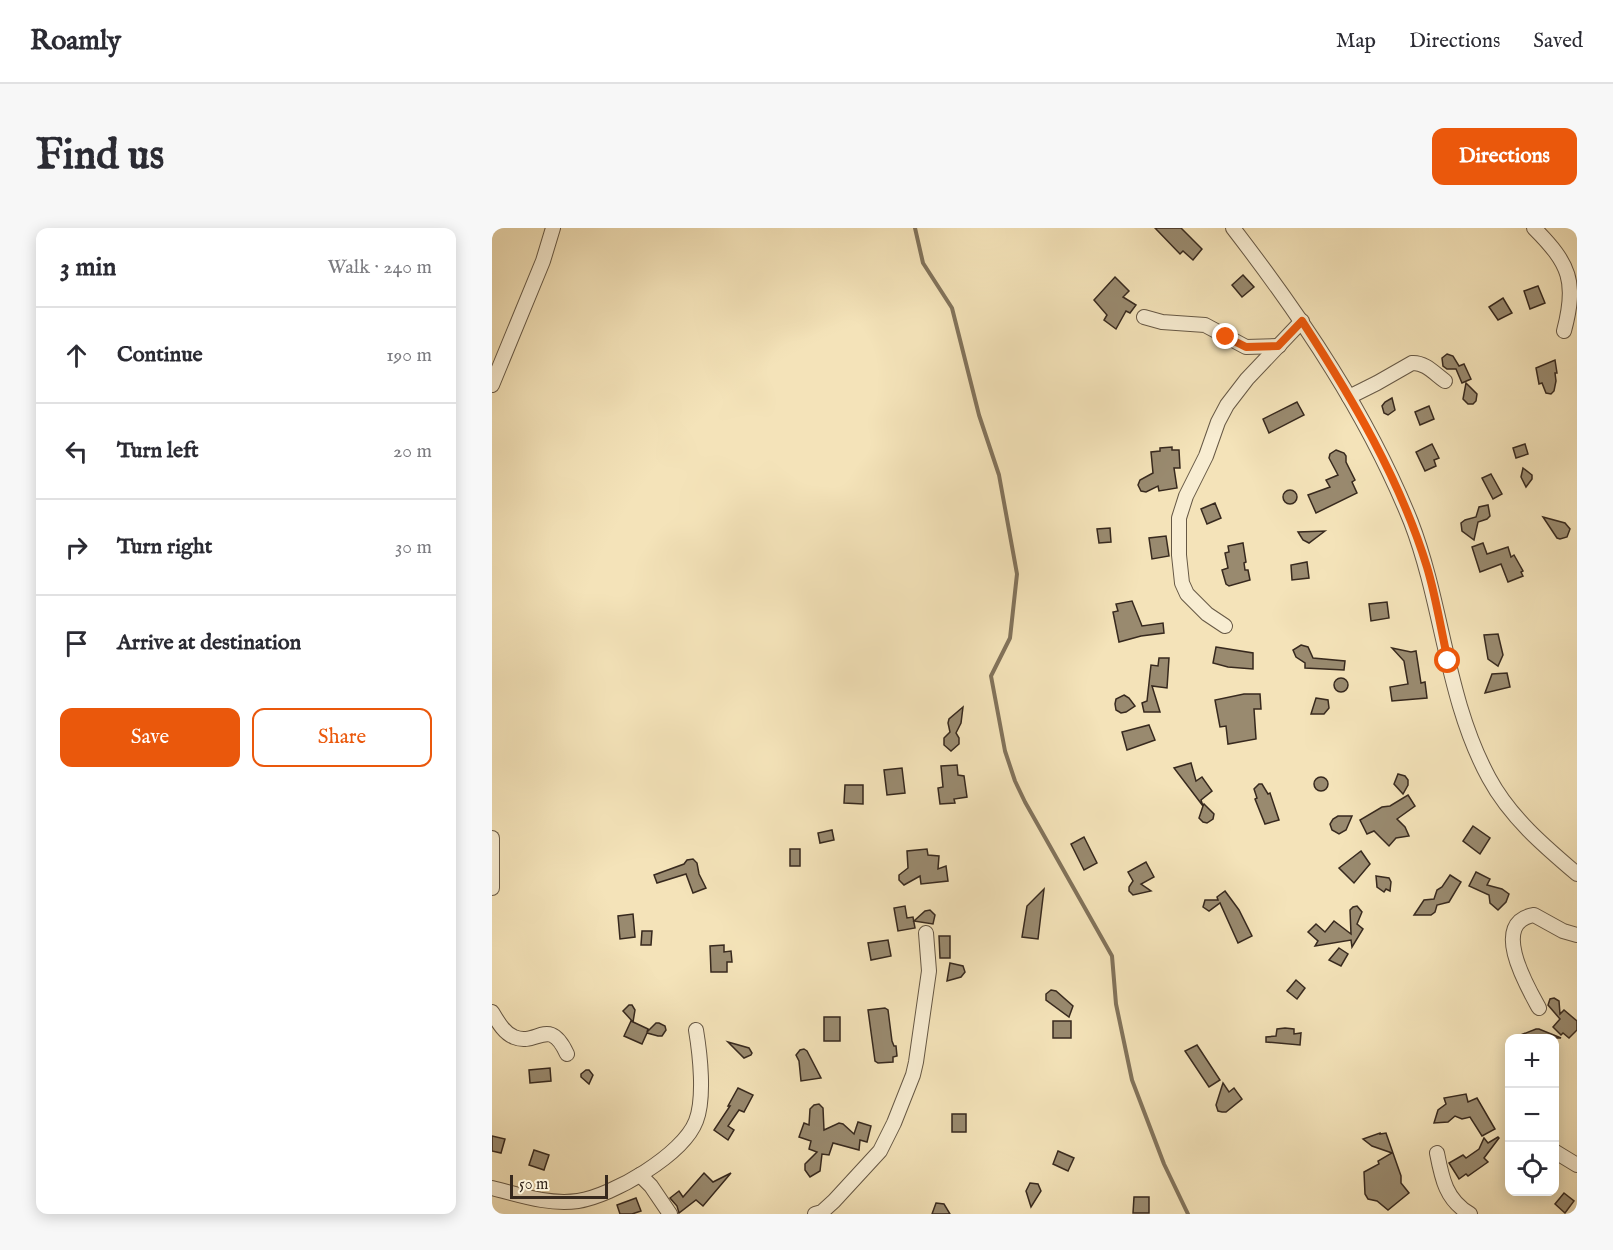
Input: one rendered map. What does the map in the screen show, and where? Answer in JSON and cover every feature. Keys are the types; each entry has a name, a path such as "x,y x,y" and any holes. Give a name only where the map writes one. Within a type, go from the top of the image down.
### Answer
{"street":[{"path":"492,385 543,261 553,228"},
{"path":"1233,228 1302,321 1349,397 1395,484 1427,568 1448,661 1471,738 1489,778 1519,820 1540,843 1577,874"},
{"path":"1534,228 1553,248 1568,272 1572,297 1564,331"},
{"path":"1144,317 1162,322 1205,325 1246,347 1278,346"},
{"path":"1226,626 1207,614 1187,594 1182,583 1179,518 1186,496 1206,456 1218,422 1227,405 1247,379 1302,321"},
{"path":"1349,397 1412,363 1428,368 1445,381"},
{"path":"492,838 492,888"},
{"path":"1539,1008 1515,958 1514,934 1517,925 1522,919 1534,915 1563,931 1577,935"},
{"path":"815,1214 822,1212 834,1201 880,1151 913,1075 928,971 926,933"},
{"path":"492,1012 502,1028 513,1037 520,1039 554,1035 567,1054"},
{"path":"492,1188 539,1200 577,1201 596,1197 651,1168 690,1133 696,1120 700,1084 696,1030"},
{"path":"1437,1153 1443,1182 1449,1195 1455,1203 1470,1214"},
{"path":"1559,1154 1577,1165"},
{"path":"640,1175 651,1186 670,1214"}],"building":[{"path":"1155,228 1181,228 1202,249 1193,260 1183,251 1180,254"},
{"path":"1243,275 1254,287 1242,297 1232,285"},
{"path":"1115,277 1129,291 1123,297 1136,305 1130,313 1126,311 1116,329 1104,320 1107,315 1094,300"},
{"path":"1538,286 1545,303 1530,309 1524,291"},
{"path":"1503,298 1512,313 1498,320 1489,307"},
{"path":"1447,354 1453,356 1459,366 1464,364 1471,379 1462,383 1456,369 1447,369 1443,366 1442,358"},
{"path":"1555,360 1557,373 1555,373 1554,391 1551,394 1546,393 1542,383 1539,384 1536,368"},
{"path":"1466,383 1477,394 1473,404 1468,404 1463,399"},
{"path":"1392,398 1395,410 1388,415 1384,413 1382,406"},
{"path":"1297,402 1304,415 1269,433 1263,419"},
{"path":"1429,406 1434,419 1420,425 1415,412"},
{"path":"1432,444 1439,458 1434,460 1436,466 1425,471 1416,452"},
{"path":"1525,444 1528,454 1516,458 1513,448"},
{"path":"1172,447 1172,450 1179,450 1180,468 1174,468 1177,488 1159,491 1158,486 1146,492 1141,491 1138,485 1140,480 1153,473 1151,452 1160,451 1160,448"},
{"path":"1336,450 1346,456 1357,493 1316,513 1308,495 1330,487 1326,480 1338,475 1329,458 1330,454"},
{"path":"1523,468 1532,475 1526,487 1521,477"},
{"path":"1491,474 1502,494 1493,499 1482,478"},
{"path":"1290,490 1295,492 1297,497 1295,502 1290,504 1285,502 1283,497 1285,492"},
{"path":"1215,503 1221,518 1207,524 1201,509"},
{"path":"1488,505 1490,516 1478,522 1474,540 1462,531 1461,523 1476,517 1479,507"},
{"path":"1543,517 1565,523 1570,529 1567,537 1557,538"},
{"path":"1110,528 1111,542 1099,543 1097,529"},
{"path":"1325,531 1309,543 1303,540 1298,532"},
{"path":"1166,536 1169,556 1152,559 1149,538"},
{"path":"1243,543 1245,570 1248,570 1250,580 1229,586 1226,584 1222,570 1228,568 1225,553 1229,552 1228,546"},
{"path":"1483,543 1487,554 1508,547 1511,557 1514,555 1523,571 1521,572 1523,576 1508,582 1501,564 1480,572 1472,547"},
{"path":"1307,562 1309,578 1292,580 1291,565"},
{"path":"1132,601 1142,626 1163,623 1164,633 1119,642 1113,612 1118,611 1116,604"},
{"path":"1387,602 1389,618 1371,621 1369,604"},
{"path":"1498,634 1503,655 1498,666 1488,659 1484,635"},
{"path":"1301,645 1308,647 1313,658 1345,661 1344,670 1305,668 1305,663 1296,657 1293,650"},
{"path":"1216,647 1253,653 1253,669 1213,663"},
{"path":"1392,648 1416,651 1421,683 1425,682 1427,698 1392,701 1390,687 1408,684 1404,661"},
{"path":"1159,658 1169,658 1167,688 1152,686 1160,712 1144,712 1142,703 1147,701 1151,665 1158,666"},
{"path":"1507,673 1510,687 1485,693 1492,674"},
{"path":"1338,678 1344,678 1348,685 1344,692 1338,692 1334,688 1334,682"},
{"path":"1244,694 1260,694 1261,709 1254,709 1256,739 1228,744 1226,726 1220,727 1215,700"},
{"path":"1124,695 1135,706 1121,713 1116,710 1115,704 1116,699"},
{"path":"1316,698 1328,700 1329,708 1324,714 1311,714"},
{"path":"963,707 961,723 956,733 959,744 951,751 944,745 944,738 950,732 949,719"},
{"path":"1149,725 1155,740 1127,750 1122,732"},
{"path":"1191,763 1196,781 1202,777 1212,791 1201,800 1203,806 1174,768"},
{"path":"957,765 958,775 964,776 967,797 954,799 955,803 940,804 938,788 943,787 941,766"},
{"path":"902,768 905,793 887,795 884,770"},
{"path":"1398,774 1405,776 1408,780 1403,794 1394,784"},
{"path":"1321,777 1326,779 1328,784 1326,789 1321,791 1316,789 1314,784 1316,779"},
{"path":"1262,784 1268,794 1270,793 1279,820 1265,824 1255,799 1257,798 1254,789"},
{"path":"845,785 863,785 863,804 844,803"},
{"path":"1408,795 1415,806 1397,819 1405,827 1409,836 1396,838 1389,846 1374,831 1367,834 1360,820"},
{"path":"1204,804 1214,814 1213,819 1207,823 1199,818"},
{"path":"1338,816 1352,816 1346,830 1339,834 1332,830 1330,824"},
{"path":"1473,826 1490,838 1480,854 1463,841"},
{"path":"832,830 834,840 820,843 818,833"},
{"path":"1084,837 1097,863 1084,870 1071,844"},
{"path":"790,849 800,849 800,866 790,866"},
{"path":"927,849 928,855 939,856 938,869 946,866 948,881 921,884 920,876 904,885 899,880 899,875 908,868 907,851"},
{"path":"1361,851 1370,864 1354,883 1339,868"},
{"path":"693,859 697,863 699,874 706,888 693,893 686,874 657,883 654,875"},
{"path":"1146,862 1154,877 1141,884 1151,891 1133,895 1129,891 1133,881 1128,872"},
{"path":"1476,872 1490,879 1487,885 1502,889 1509,894 1506,902 1498,910 1490,903 1489,895 1469,886"},
{"path":"1450,875 1461,882 1449,902 1437,905 1435,912 1431,915 1414,915 1424,900 1434,899 1437,890 1442,887"},
{"path":"1376,876 1389,878 1390,891 1386,889 1384,892 1377,887"},
{"path":"1044,889 1038,939 1022,937 1027,906"},
{"path":"1225,891 1239,910 1252,936 1238,943 1220,903 1209,911 1203,907 1205,900 1218,900 1217,897"},
{"path":"905,906 907,918 913,917 915,928 898,931 894,908"},
{"path":"1357,906 1362,912 1357,924 1363,929 1352,947 1351,940 1315,946 1318,941 1308,932 1316,924 1325,932 1334,921 1351,934 1350,910"},
{"path":"930,910 935,915 933,924 914,921 925,911"},
{"path":"633,914 635,937 620,939 618,916"},
{"path":"642,931 652,931 651,945 641,945"},
{"path":"939,936 950,936 950,958 940,958"},
{"path":"888,940 891,956 871,960 868,943"},
{"path":"724,945 724,952 731,951 732,962 727,962 727,972 711,972 710,946"},
{"path":"1339,948 1348,954 1341,966 1329,960"},
{"path":"950,963 963,966 965,972 961,977 947,981"},
{"path":"1296,980 1305,988 1297,999 1287,991"},
{"path":"1051,990 1056,991 1073,1006 1069,1017 1046,1000 1046,994"},
{"path":"1554,998 1559,1001 1560,1014 1564,1010 1577,1021 1577,1030 1569,1038 1563,1033 1561,1035 1553,1027 1560,1019 1548,1005 1550,999"},
{"path":"632,1005 635,1010 633,1022 623,1011"},
{"path":"885,1008 888,1010 892,1041 896,1046 897,1056 893,1057 893,1062 878,1063 875,1061 868,1010"},
{"path":"824,1017 840,1017 840,1041 824,1041"},
{"path":"631,1021 648,1029 647,1032 656,1023 665,1026 666,1030 662,1036 647,1033 642,1044 624,1036"},
{"path":"1053,1021 1071,1021 1071,1038 1053,1038"},
{"path":"1277,1029 1294,1029 1294,1034 1301,1033 1300,1045 1266,1042 1266,1037 1276,1036"},
{"path":"1539,1029 1551,1034 1523,1034"},
{"path":"728,1042 749,1048 751,1055 744,1058"},
{"path":"1197,1045 1220,1080 1209,1087 1185,1051"},
{"path":"804,1049 821,1078 801,1081 799,1061 796,1055"},
{"path":"550,1068 551,1081 530,1083 529,1070"},
{"path":"586,1070 593,1075 589,1084 581,1077"},
{"path":"1223,1083 1229,1092 1234,1088 1242,1099 1226,1112 1218,1111 1216,1105"},
{"path":"738,1088 753,1095 744,1112 739,1110 728,1126 734,1130 728,1140 714,1130 730,1106 728,1106"},
{"path":"1466,1094 1468,1102 1477,1098 1495,1129 1482,1136 1470,1117 1462,1119 1455,1116 1448,1122 1434,1123 1438,1110 1446,1104 1444,1098"},
{"path":"819,1104 823,1108 824,1130 839,1123 854,1134 858,1122 871,1126 867,1142 860,1140 859,1150 833,1143 829,1155 822,1154 820,1171 810,1177 805,1170 805,1164 817,1152 809,1149 811,1141 799,1137 804,1123 809,1125 810,1109"},
{"path":"952,1114 966,1114 966,1132 952,1132"},
{"path":"1386,1133 1401,1176 1401,1183 1409,1193 1388,1210 1377,1201 1368,1199 1365,1194 1364,1172 1379,1164 1378,1161 1392,1153 1372,1146 1363,1139"},
{"path":"492,1136 505,1139 501,1153 492,1151"},
{"path":"1498,1137 1484,1158 1488,1162 1468,1176 1466,1174 1459,1179 1449,1163 1463,1155 1466,1158 1479,1149 1484,1138 1488,1143"},
{"path":"534,1150 549,1155 544,1170 529,1165"},
{"path":"1058,1151 1074,1158 1068,1171 1053,1164"},
{"path":"704,1173 713,1182 731,1173 703,1206 696,1200 679,1213 677,1206 670,1198 679,1191 683,1197"},
{"path":"1030,1183 1038,1184 1041,1191 1031,1207 1026,1191"},
{"path":"1564,1193 1574,1201 1565,1213 1555,1204"},
{"path":"1134,1197 1149,1197 1149,1213 1133,1213"},
{"path":"636,1198 641,1211 620,1214 617,1205"},
{"path":"936,1203 944,1204 950,1214 932,1214"}],"waterway":[{"path":"915,228 923,263 952,308 979,415 999,475 1017,574 1010,638 991,676 1005,751 1025,802 1112,956 1116,1004 1132,1080 1164,1164 1188,1214"}],"route":[{"path":"1226,337 1246,347 1278,346 1302,321 1339,379 1395,484 1427,568 1448,661"}]}
